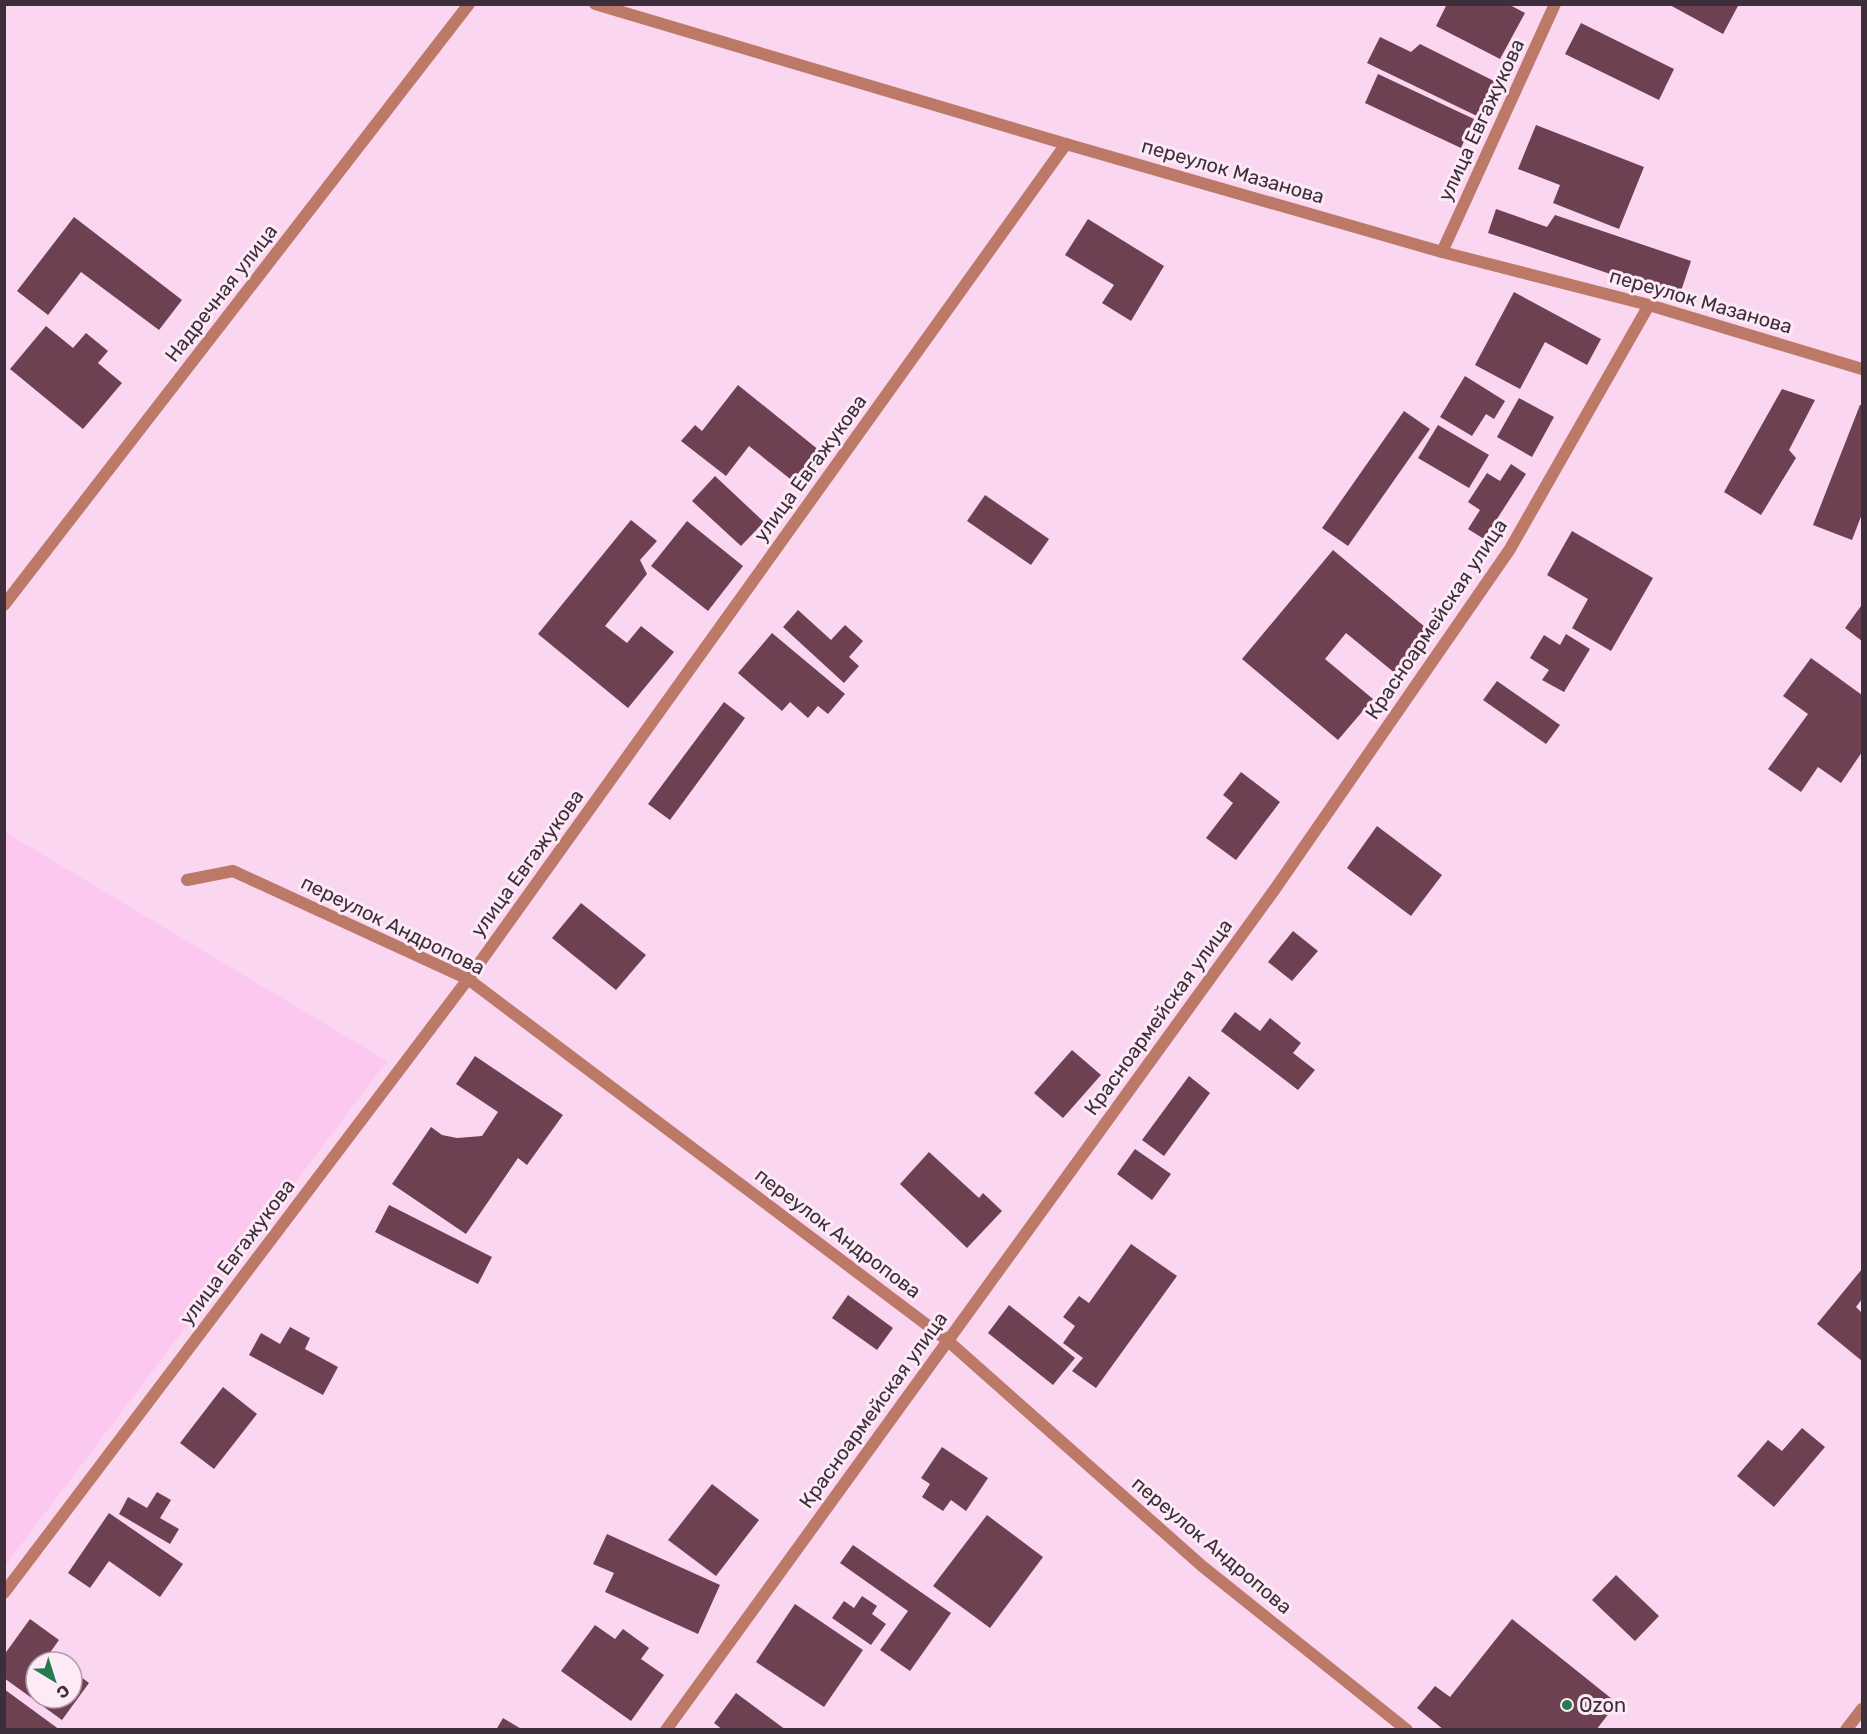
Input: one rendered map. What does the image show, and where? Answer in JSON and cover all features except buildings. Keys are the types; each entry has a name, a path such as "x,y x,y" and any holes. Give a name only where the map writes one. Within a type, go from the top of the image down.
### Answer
{"street":[{"name":"Надречная улица","path":"4,605 469,4"},
{"name":"переулок Мазанова","path":"595,4 1066,144 1442,252 1650,305 1863,369"},
{"name":"улица Евгажукова","path":"1442,252 1555,4"},
{"name":"улица Евгажукова","path":"4,1593 468,979 1066,144"},
{"name":"Красноармейская улица","path":"666,1730 1275,889 1510,549 1650,305"},
{"name":"переулок Андропова","path":"187,880 233,870 468,979 947,1340 1202,1566 1407,1730"},
{"path":"1846,1730 1863,1709"}],"shaded area":[{"path":"5,832 387,1061 5,1566"}],"place":[{"name":"Ozon","path":"1567,1705"}]}
